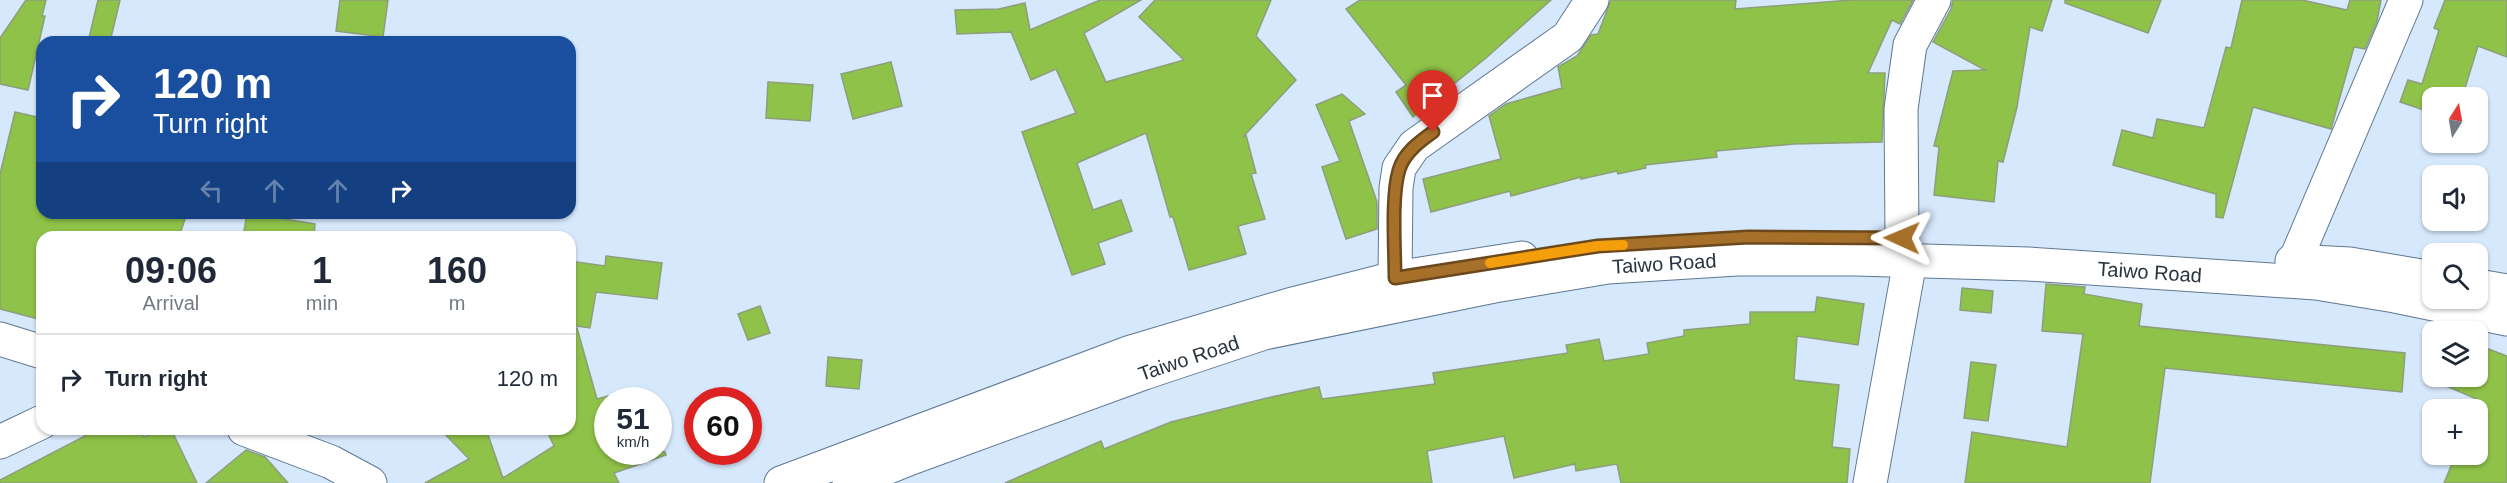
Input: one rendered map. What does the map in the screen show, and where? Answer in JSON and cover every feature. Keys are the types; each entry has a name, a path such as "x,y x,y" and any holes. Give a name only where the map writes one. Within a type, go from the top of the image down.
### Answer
{"main road":[{"path":"1395,278 1396,188 1399,168 1414,146 1568,37 1592,0"},
{"path":"1870,483 1906,250 1902,108 1908,56 1910,45 1934,0"},
{"path":"2295,261 2406,0"},
{"name":"Taiwo Road","path":"781,483 1131,352 1289,305 1395,278 1598,246 1748,237 1906,250 2028,264 2316,283 2395,296 2507,319"},
{"name":"Taiwo Road","path":"849,483 1144,373 1276,331 1494,286 1608,267 1737,259 1856,259 1906,250 2057,246 2350,264 2422,276"},
{"path":"2488,288 2507,291"},
{"path":"0,339 36,350"},
{"path":"0,442 36,425"},
{"path":"260,435 331,462 370,483"}],"building":[{"path":"26,0 46,0 40,36 36,36 36,55 28,90 0,84 0,38"},
{"path":"98,0 120,0 111,36 89,36"},
{"path":"340,0 388,0 383,36 336,31"},
{"path":"1100,0 1141,0 1084,33 1106,82 1184,60 1139,17 1155,0 1271,0 1256,36 1296,80 1243,137 1246,135 1256,173 1251,174 1265,219 1238,226 1246,254 1189,270 1173,217 1170,217 1146,133 1077,163 1093,210 1121,200 1132,231 1098,243 1105,264 1072,275 1022,132 1076,113 1056,69 1031,80 1011,32 957,34 955,10 999,9 1025,3 1030,30"},
{"path":"1360,0 1551,0 1486,58 1413,117 1396,92 1406,85 1346,9"},
{"path":"1611,0 1736,0 1735,9 1851,0 1913,0 1900,24 1892,20 1868,73 1885,73 1882,142 1794,144 1716,151 1717,157 1645,165 1646,168 1618,174 1617,171 1581,179 1581,177 1511,196 1510,191 1431,212 1423,179 1501,159 1489,116 1506,104 1562,88 1558,67 1577,56 1591,35 1598,34"},
{"path":"1953,0 2052,0 2042,31 2030,27 2017,107 2003,162 1998,161 1994,202 1934,195 1939,147 1934,146 1953,71 1985,70 1933,42 1951,9"},
{"path":"2065,0 2161,0 2148,33 2065,3"},
{"path":"2242,0 2302,0 2347,10 2350,0 2381,0 2377,21 2365,49 2354,47 2331,129 2253,107 2223,218 2216,217 2216,194 2113,165 2122,130 2153,138 2157,119 2204,128 2226,47 2231,48"},
{"path":"2445,0 2507,0 2507,57 2478,46 2465,87 2422,87 2422,109 2400,102 2408,80 2422,84 2439,30 2434,28"},
{"path":"891,62 902,106 853,119 841,74"},
{"path":"768,82 813,85 810,121 766,118"},
{"path":"1342,94 1365,114 1349,121 1377,202 1377,229 1346,239 1322,167 1340,161 1316,105"},
{"path":"15,112 36,117 36,219 185,219 181,231 36,231 36,318 0,309 0,174"},
{"path":"246,219 284,219 315,224 314,231 244,231"},
{"path":"606,256 662,263 657,299 596,292 590,328 576,326 576,262 605,266"},
{"path":"2046,284 2085,287 2084,294 2142,304 2139,326 2405,353 2402,392 2165,368 2150,483 1965,483 1972,432 2067,447 2083,334 2042,331"},
{"path":"1962,288 1993,291 1991,313 1960,310"},
{"path":"1817,297 1864,304 1858,345 1797,336 1794,380 1839,385 1832,447 1850,449 1847,483 1621,483 1617,464 1576,471 1575,464 1514,478 1504,436 1427,451 1432,483 1005,483 1101,441 1104,449 1171,422 1267,398 1319,387 1322,399 1435,384 1433,373 1568,353 1566,345 1599,339 1604,361 1649,354 1647,343 1684,336 1684,330 1750,324 1750,312 1815,312"},
{"path":"760,306 770,333 748,340 738,314"},
{"path":"577,328 594,388 594,465 637,465 614,473 619,483 425,483 469,459 446,435 488,435 503,478 554,446 549,435 576,435"},
{"path":"2488,349 2507,356 2507,483 2444,483 2451,465 2488,465 2488,399 2477,399 2449,387 2488,387"},
{"path":"828,357 862,360 859,389 826,386"},
{"path":"1971,362 1996,365 1988,421 1964,418"},
{"path":"174,435 197,483 0,483 0,480 85,436"},
{"path":"246,450 265,457 288,483 206,483"}],"slow traffic":[{"path":"1490,263 1598,246 1623,245"}],"route":[{"path":"1433,132 1414,146 1399,168 1396,188 1395,278 1598,246 1748,237 1902,238"}]}
